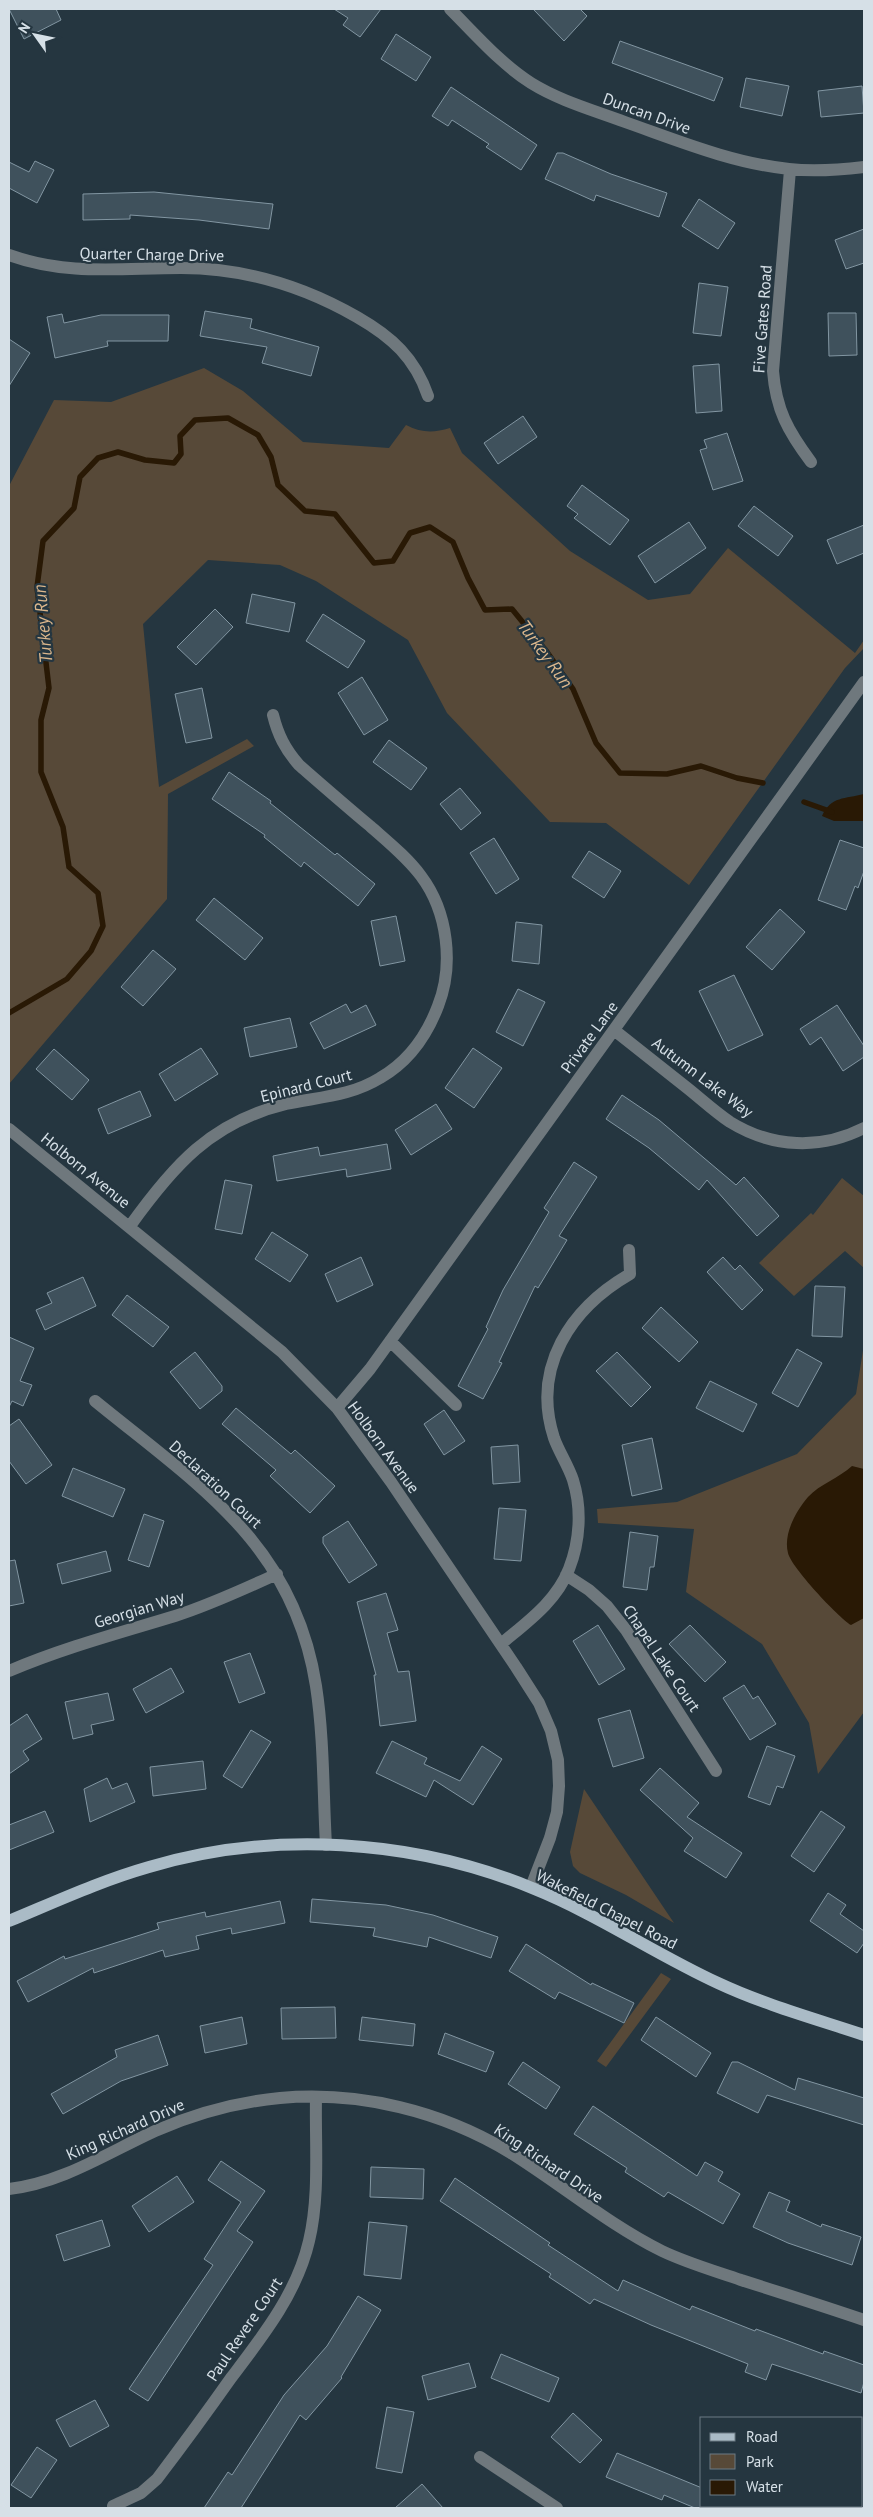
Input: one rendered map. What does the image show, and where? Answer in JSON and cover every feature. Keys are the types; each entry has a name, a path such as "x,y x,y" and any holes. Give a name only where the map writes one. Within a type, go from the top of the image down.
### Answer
{"main road":[{"name":"Wakefield Chapel Road","path":"9,1921 104,1881 151,1866 201,1855 250,1848 326,1845 397,1851 432,1857 479,1869 531,1887 613,1927 720,1984 864,2035"}],"street":[{"name":"Duncan Drive","path":"450,9 506,65 531,83 559,98 710,152 757,165 790,170 832,170 864,167"},
{"name":"Five Gates Road","path":"790,170 773,371 775,395 782,416 793,438 811,462"},
{"name":"Quarter Charge Drive","path":"9,255 64,269 219,270 260,277 299,289 335,304 369,324 400,348 413,362 428,396"},
{"name":"Private Lane","path":"337,1408 390,1341 864,682"},
{"name":"Epinard Court","path":"130,1226 171,1172 193,1150 220,1131 248,1117 274,1108 343,1094 381,1078 400,1063 418,1044 432,1021 441,998 446,972 443,923 435,900 422,878 407,858 298,765 278,736 273,715"},
{"name":"Autumn Lake Way","path":"614,1030 729,1122 751,1133 775,1141 799,1144 823,1143 847,1137 864,1128"},
{"name":"Holborn Avenue","path":"9,1129 282,1352 337,1408 391,1482 539,1703 551,1731 558,1760 557,1812 550,1838 531,1887"},
{"path":"501,1644 541,1611 556,1593 566,1575 576,1545 579,1522 578,1501 572,1480 554,1438 549,1414 548,1389 552,1367 559,1346 571,1324 587,1305 610,1286 630,1274 629,1250"},
{"path":"390,1341 456,1405"},
{"name":"Declaration Court","path":"94,1401 186,1475 236,1521 261,1549 277,1574 298,1616 316,1687 326,1845"},
{"name":"Georgian Way","path":"9,1671 49,1655 176,1616 277,1574"},
{"name":"Chapel Lake Court","path":"566,1575 589,1590 607,1606 626,1630 716,1771"},
{"name":"King Richard Drive","path":"9,2188 50,2179 88,2164 155,2131 232,2106 279,2098 316,2097 385,2104 436,2117 472,2132 511,2153 596,2214 666,2253 864,2320"},
{"name":"Paul Revere Court","path":"113,2506 141,2493 157,2479 253,2350 286,2301 300,2271 307,2248 314,2209 316,2097"},
{"path":"480,2457 557,2508"}],"green space":[{"path":"204,368 243,391 303,442 389,448 406,425 417,430 428,431 450,428 462,453 570,551 648,600 690,594 728,548 855,653 864,640 864,648 845,668 689,885 606,823 550,822 447,713 408,640 316,581 280,565 208,560 143,624 159,787 247,739 254,746 168,794 167,899 9,1084 9,486 54,400 111,402"},
{"path":"842,1178 864,1196 864,1268 845,1251 794,1296 759,1263 811,1213 813,1215"},
{"path":"864,1344 864,1712 818,1774 809,1723 762,1644 686,1592 694,1529 598,1523 597,1509 677,1502 797,1454 856,1394"},
{"path":"584,1789 674,1923 626,1895 580,1873 573,1866 570,1852"},
{"path":"661,1973 671,1979 606,2067 597,2061"}],"water":[{"path":"864,794 864,821 834,821 822,816 830,805 839,799"},
{"path":"852,1466 864,1469 864,1618 851,1625 826,1602 797,1569 788,1553 787,1538 799,1509 808,1497 818,1488"}],"building":[{"path":"9,9 56,9 61,20 24,39"},
{"path":"334,9 381,9 360,37 343,25 348,18"},
{"path":"533,9 580,9 587,16 564,41"},
{"path":"396,34 431,57 416,81 381,59"},
{"path":"620,41 723,78 714,101 612,63"},
{"path":"746,78 789,86 782,116 740,107"},
{"path":"862,86 864,113 821,117 818,91"},
{"path":"451,87 537,145 521,170 486,147 489,144 452,120 448,126 432,116"},
{"path":"557,153 563,153 611,174 667,193 659,217 596,195 594,201 545,179"},
{"path":"35,161 54,170 37,203 9,188 9,162 29,172"},
{"path":"154,192 273,204 269,229 199,220 130,215 130,219 83,220 83,194"},
{"path":"699,199 735,223 718,249 682,226"},
{"path":"864,229 864,263 846,269 835,240"},
{"path":"699,283 728,287 721,336 693,333"},
{"path":"205,311 252,319 250,328 319,347 311,376 262,363 267,347 200,336"},
{"path":"828,313 856,313 857,355 829,356"},
{"path":"62,314 64,323 101,315 169,315 168,341 107,341 108,346 55,358 47,317"},
{"path":"9,339 30,353 9,386"},
{"path":"719,364 722,411 696,413 693,366"},
{"path":"523,416 537,437 498,464 484,443"},
{"path":"727,433 743,481 713,490 700,450 707,448 704,440"},
{"path":"582,485 629,520 610,545 574,518 578,514 567,506"},
{"path":"754,506 793,536 778,556 738,526"},
{"path":"689,522 706,548 655,583 638,556"},
{"path":"864,525 864,553 837,564 827,540"},
{"path":"252,594 295,603 289,632 246,623"},
{"path":"215,609 233,627 196,665 177,647"},
{"path":"323,614 365,641 348,668 306,641"},
{"path":"362,677 388,720 364,735 338,693"},
{"path":"202,688 212,738 186,743 175,694"},
{"path":"389,740 427,768 411,790 373,762"},
{"path":"229,772 271,801 270,803 335,855 337,853 375,884 358,906 304,862 301,867 264,837 265,835 212,799"},
{"path":"460,788 481,813 461,830 440,804"},
{"path":"494,838 519,879 496,894 470,853"},
{"path":"840,840 864,848 864,871 858,888 855,886 846,910 818,900"},
{"path":"589,851 621,871 604,898 572,877"},
{"path":"214,898 263,938 245,960 196,920"},
{"path":"780,909 805,932 772,970 746,947"},
{"path":"396,916 405,961 380,966 371,921"},
{"path":"516,922 542,925 539,964 512,961"},
{"path":"153,950 176,969 143,1006 121,987"},
{"path":"734,975 763,1035 728,1051 699,991"},
{"path":"518,989 545,1002 523,1046 496,1032"},
{"path":"346,1004 351,1013 366,1005 376,1025 324,1049 310,1023"},
{"path":"837,1005 864,1046 864,1057 843,1071 821,1037 810,1045 800,1029"},
{"path":"290,1018 297,1047 250,1057 244,1028"},
{"path":"201,1048 218,1074 175,1101 159,1074"},
{"path":"473,1048 502,1068 474,1108 445,1088"},
{"path":"54,1049 89,1080 72,1100 36,1069"},
{"path":"140,1091 151,1116 108,1134 98,1109"},
{"path":"622,1095 659,1120 736,1185 744,1177 779,1216 757,1236 707,1180 699,1190 649,1148 606,1119"},
{"path":"436,1104 452,1129 411,1155 395,1130"},
{"path":"387,1144 391,1169 347,1177 346,1169 277,1181 273,1156 318,1147 320,1156"},
{"path":"574,1162 597,1177 559,1236 567,1240 538,1288 535,1286 499,1362 502,1363 483,1399 458,1386 488,1329 486,1327 503,1290 549,1212 544,1208"},
{"path":"225,1180 252,1185 242,1234 215,1229"},
{"path":"272,1232 308,1255 290,1282 255,1259"},
{"path":"361,1257 373,1285 337,1302 325,1274"},
{"path":"723,1257 735,1270 740,1265 763,1290 742,1310 707,1272"},
{"path":"83,1277 96,1306 45,1330 36,1310 52,1303 47,1293"},
{"path":"815,1286 845,1287 842,1337 812,1336"},
{"path":"127,1295 169,1327 153,1347 112,1315"},
{"path":"661,1307 698,1342 679,1362 642,1328"},
{"path":"9,1337 34,1348 20,1381 32,1385 23,1406 12,1401 9,1407"},
{"path":"797,1349 822,1363 798,1407 772,1393"},
{"path":"195,1352 222,1386 222,1391 200,1409 170,1372"},
{"path":"617,1352 651,1387 631,1407 596,1371"},
{"path":"710,1381 757,1404 743,1432 696,1408"},
{"path":"236,1408 291,1454 295,1450 335,1486 310,1513 270,1476 276,1470 222,1424"},
{"path":"444,1410 465,1441 444,1455 424,1424"},
{"path":"19,1419 52,1465 26,1484 9,1461 9,1426"},
{"path":"652,1438 662,1489 632,1496 622,1445"},
{"path":"518,1445 520,1482 493,1484 491,1447"},
{"path":"73,1468 125,1489 113,1517 62,1496"},
{"path":"499,1508 526,1510 521,1561 494,1559"},
{"path":"144,1514 164,1521 149,1567 128,1560"},
{"path":"348,1521 377,1565 349,1583 323,1543 323,1537"},
{"path":"630,1532 658,1536 654,1567 650,1567 647,1590 623,1587"},
{"path":"106,1551 111,1571 62,1584 57,1564"},
{"path":"15,1560 24,1603 9,1606 9,1561"},
{"path":"386,1593 398,1630 387,1633 398,1672 409,1671 416,1721 380,1726 374,1675 376,1675 357,1602"},
{"path":"598,1625 625,1669 599,1685 573,1641"},
{"path":"690,1625 726,1662 705,1682 669,1644"},
{"path":"250,1653 265,1693 239,1703 224,1662"},
{"path":"171,1668 184,1692 146,1713 133,1689"},
{"path":"744,1685 753,1699 758,1696 776,1724 750,1740 723,1698"},
{"path":"108,1693 114,1720 91,1725 93,1734 73,1739 65,1702"},
{"path":"630,1710 644,1758 613,1767 598,1719"},
{"path":"27,1714 42,1739 23,1751 29,1760 9,1774 9,1726"},
{"path":"251,1730 271,1742 242,1788 223,1776"},
{"path":"392,1741 427,1758 424,1764 460,1781 482,1746 502,1759 473,1805 434,1780 426,1797 376,1773"},
{"path":"767,1746 795,1756 783,1788 777,1786 770,1805 748,1797"},
{"path":"203,1761 206,1789 153,1796 150,1767"},
{"path":"660,1768 699,1803 687,1817 742,1853 726,1878 684,1851 693,1838 640,1790"},
{"path":"107,1778 112,1789 127,1783 135,1802 90,1822 84,1789"},
{"path":"45,1811 54,1832 9,1850 9,1825"},
{"path":"821,1811 845,1827 814,1872 791,1856"},
{"path":"828,1893 846,1905 840,1914 864,1931 864,1943 857,1953 810,1921"},
{"path":"312,1899 386,1905 433,1915 498,1937 491,1958 429,1937 427,1947 373,1936 375,1928 310,1922"},
{"path":"280,1901 285,1923 232,1934 231,1928 196,1936 199,1949 165,1957 163,1950 94,1973 93,1968 28,2002 17,1981 64,1956 65,1959 159,1929 157,1923 205,1912 206,1917"},
{"path":"526,1944 591,1985 592,1983 634,2003 624,2023 559,1992 555,1999 509,1971"},
{"path":"335,2007 336,2038 282,2039 281,2008"},
{"path":"242,2017 247,2044 205,2053 200,2026"},
{"path":"362,2017 415,2024 413,2046 359,2040"},
{"path":"656,2017 711,2053 696,2077 641,2040"},
{"path":"445,2033 494,2052 486,2072 438,2054"},
{"path":"158,2035 168,2065 121,2081 63,2114 51,2094 117,2057 115,2050"},
{"path":"523,2062 560,2087 546,2109 508,2084"},
{"path":"732,2062 738,2062 795,2090 798,2078 864,2098 864,2125 767,2095 758,2113 717,2093"},
{"path":"593,2106 697,2176 705,2162 723,2172 718,2181 740,2194 723,2224 668,2192 664,2197 625,2172 627,2168 574,2134"},
{"path":"221,2161 265,2191 237,2231 253,2242 148,2401 129,2389 213,2265 204,2259 241,2202 208,2180"},
{"path":"371,2167 424,2169 423,2199 370,2197"},
{"path":"177,2176 194,2202 149,2232 132,2206"},
{"path":"455,2178 550,2243 548,2245 618,2291 623,2280 690,2310 692,2306 755,2331 756,2329 823,2354 824,2351 864,2365 864,2382 861,2393 772,2364 766,2380 745,2372 748,2364 651,2325 594,2299 590,2304 549,2277 551,2274 440,2201"},
{"path":"769,2192 790,2201 786,2211 821,2227 822,2224 861,2237 852,2265 788,2243 753,2227"},
{"path":"102,2220 110,2246 64,2261 56,2235"},
{"path":"369,2222 407,2226 401,2279 364,2275"},
{"path":"358,2296 381,2310 342,2378 306,2420 300,2415 241,2508 204,2508 228,2472 232,2475 284,2395 327,2346"},
{"path":"501,2354 559,2378 549,2402 491,2378"},
{"path":"469,2363 476,2387 428,2400 422,2376"},
{"path":"95,2400 109,2426 70,2447 56,2420"},
{"path":"387,2407 414,2412 402,2473 376,2468"},
{"path":"573,2413 602,2440 580,2463 551,2437"},
{"path":"37,2447 57,2460 31,2498 11,2485"},
{"path":"617,2453 700,2487 700,2507 702,2508 695,2508 664,2495 662,2500 606,2477"},
{"path":"422,2484 443,2508 395,2508"}],"waterway":[{"name":"Turkey Run","path":"9,1013 67,979 91,951 103,926 98,893 69,867 63,827 41,772 41,720 49,688 37,587 43,541 74,508 80,477 98,458 118,452 145,460 174,463 181,454 180,436 195,420 228,418 258,435 271,457 278,485 305,511 335,514 374,563 393,561 410,533 430,527 453,542 468,578 485,610 512,609 547,652 573,689 596,743 620,773 667,774 701,766 737,778 763,783"},
{"name":"Turkey Run","path":"804,802 832,812"}]}
